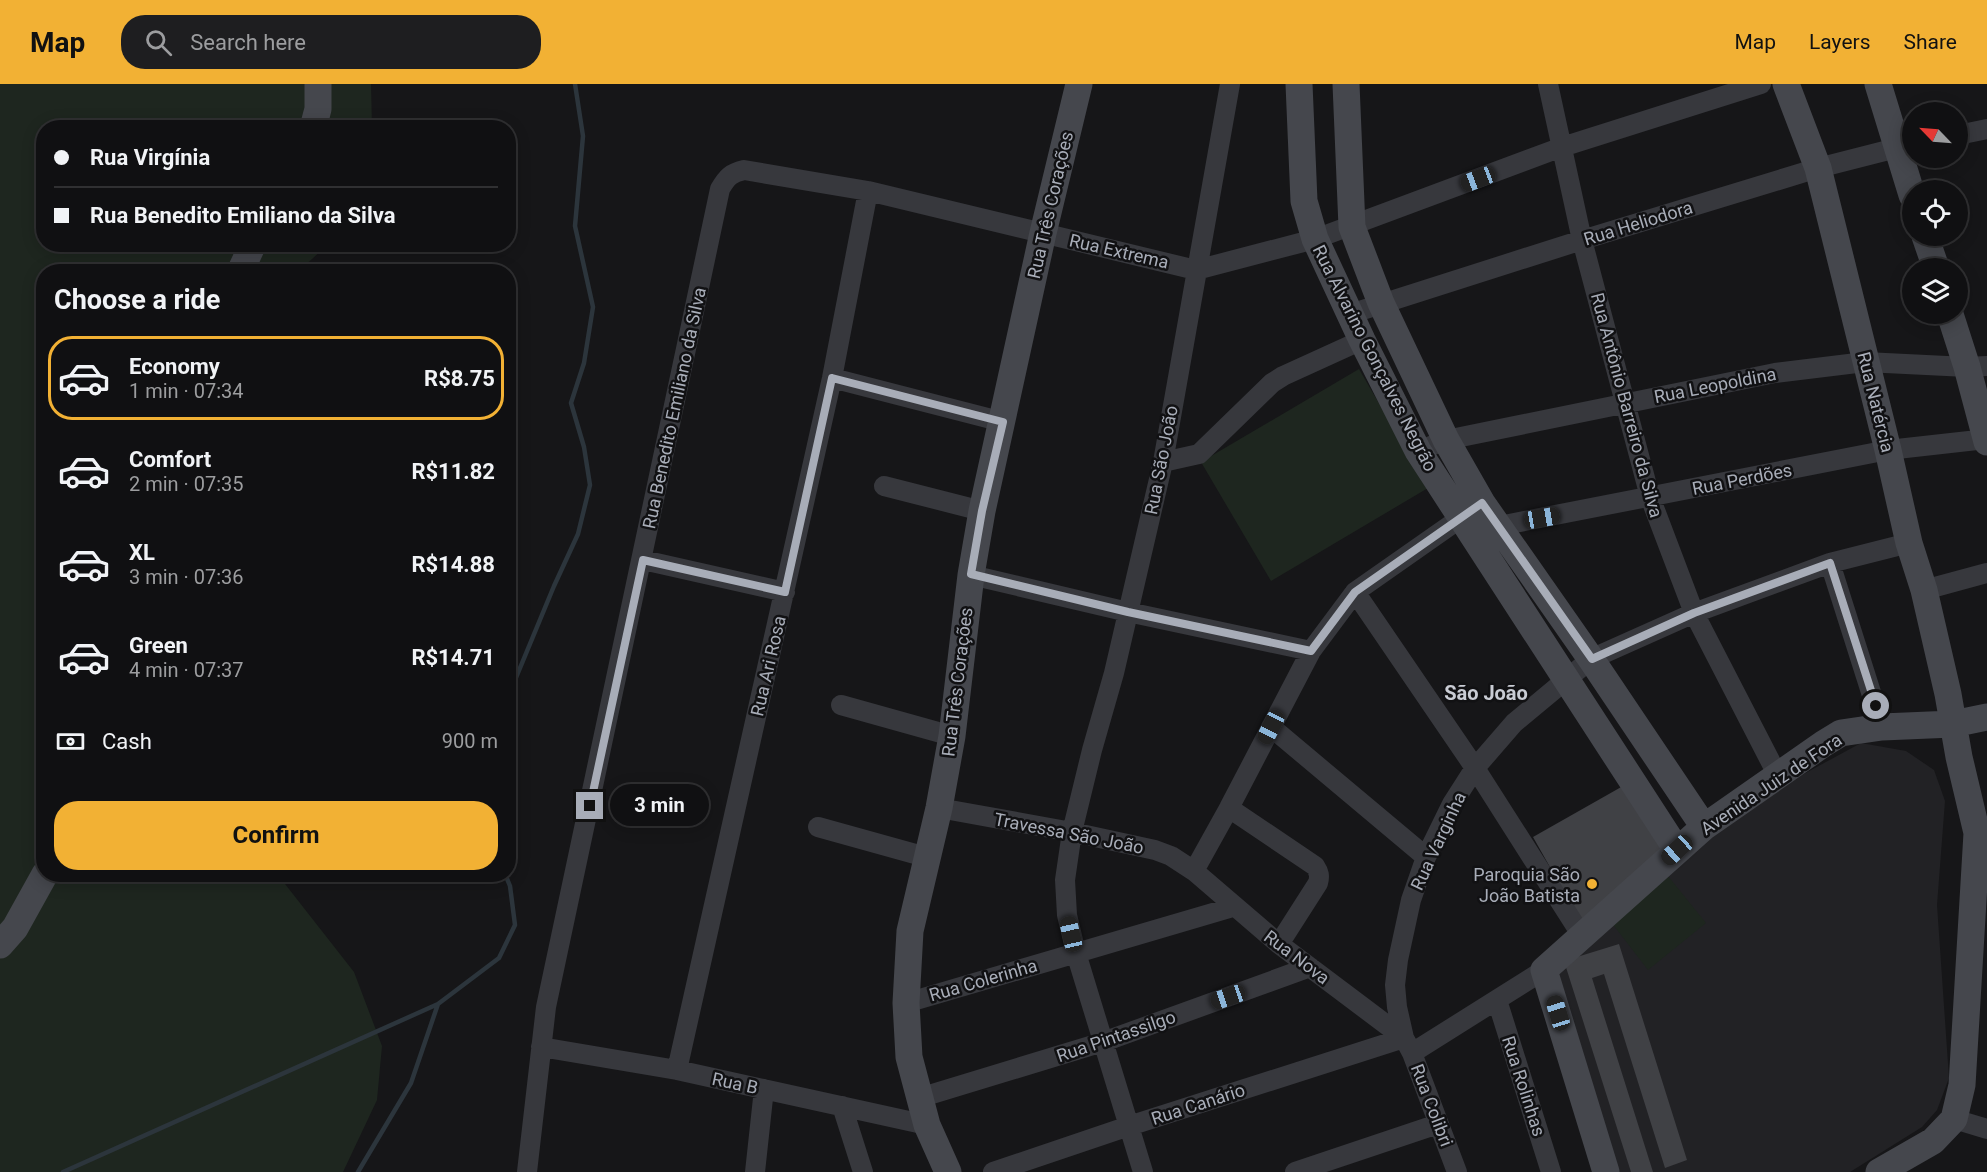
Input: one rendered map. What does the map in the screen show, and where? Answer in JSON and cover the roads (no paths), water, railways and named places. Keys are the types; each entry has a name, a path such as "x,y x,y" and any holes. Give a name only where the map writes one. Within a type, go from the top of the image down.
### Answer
{"street":[{"path":"316,120 318,84"},
{"name":"Rua Três Corações","path":"948,1172 927,1125 909,1057 906,1002 910,931 939,808 952,736 971,574 982,511 1043,233 1079,84"},
{"name":"Rua São João","path":"1143,1172 1076,953 1065,898 1065,879 1072,832 1128,612 1162,462 1230,84"},
{"name":"Rua Alvarino Gonçalves Negrão","path":"1299,84 1304,201 1315,239 1362,340 1418,451 1480,521 1592,659 1704,827"},
{"name":"Rua Alvarino Gonçalves Negrão","path":"1346,84 1352,227 1380,303 1446,440 1480,521 1567,678 1677,850"},
{"name":"Rua Antônio Barreiro da Silva","path":"1548,84 1582,240 1650,497 1694,613 1778,776"},
{"path":"1196,270 1352,227 1562,147 1761,84"},
{"name":"Rua Natércia","path":"1786,84 1818,168 1909,543 1924,590 1953,724 1982,832 1977,997 1954,1119"},
{"path":"1878,84 1902,139"},
{"path":"1968,133 1987,129"},
{"name":"Rua Heliodora","path":"1350,314 1818,168 1902,147"},
{"name":"Rua Extrema","path":"744,170 868,192 1196,270"},
{"name":"Rua Benedito Emiliano da Silva","path":"527,1172 549,995 720,189 733,172 744,170"},
{"name":"Rua Ari Rosa","path":"676,1070 832,378 868,192"},
{"path":"1955,324 1977,366 1987,440"},
{"path":"1162,462 1199,454 1272,383 1362,340"},
{"name":"Rua Leopoldina","path":"1418,451 1446,440 1775,373 1865,362 1977,366"},
{"path":"832,378 1003,422"},
{"name":"Rua Perdões","path":"1480,521 1650,497 1888,450 1987,440"},
{"path":"884,486 982,511"},
{"path":"1194,871 1311,651 1355,592 1480,521"},
{"name":"Rua Varginha","path":"1408,1045 1397,1007 1395,986 1398,960 1411,900 1426,857 1452,804 1475,768 1514,723 1592,659 1694,613 1830,563 1909,543"},
{"path":"643,560 785,592"},
{"path":"1830,563 1882,727"},
{"path":"1924,590 1987,573"},
{"path":"971,574 1128,612 1311,651"},
{"path":"1355,592 1475,768 1582,936"},
{"path":"841,705 952,736"},
{"name":"Avenida Juiz de Fora","path":"1408,1045 1497,1000 1544,970 1704,827 1841,734 1882,727 1953,724 1987,717"},
{"path":"1271,727 1426,857"},
{"name":"Travessa São João","path":"939,808 1155,849 1172,856 1194,871"},
{"path":"1229,808 1315,866 1318,871 1320,877 1318,883 1279,944"},
{"path":"818,827 926,857"},
{"name":"Rua Nova","path":"1194,871 1233,907 1408,1045"},
{"path":"0,945 15,928 41,882"},
{"name":"Rua Colerinha","path":"906,1002 1233,907"},
{"name":"Rua Pintassilgo","path":"919,1098 1103,1042 1310,967"},
{"path":"1544,970 1606,1172"},
{"name":"Rua Rolinhas","path":"1497,1000 1551,1172"},
{"name":"Rua Colibri","path":"1408,1045 1458,1172"},
{"name":"Rua Canário","path":"993,1172 1129,1126 1408,1045"},
{"name":"Rua B","path":"541,1047 676,1070 927,1125"},
{"path":"755,1172 764,1089"},
{"path":"842,1106 863,1172"},
{"path":"1879,1172 1933,1141 1954,1119 1987,1129"},
{"path":"1295,1172 1438,1124"}],"waterway":[{"path":"516,678 578,534 590,485 584,447 571,403 584,363 593,307 575,226 583,136 575,84"},
{"path":"358,1172 411,1083 438,1004 499,958 515,925 508,882"},
{"path":"63,1172 438,1004"}],"place":[{"name":"Paroquia São João Batista","path":"1592,884"}],"district":[{"name":"São João","path":"1486,693"}]}
